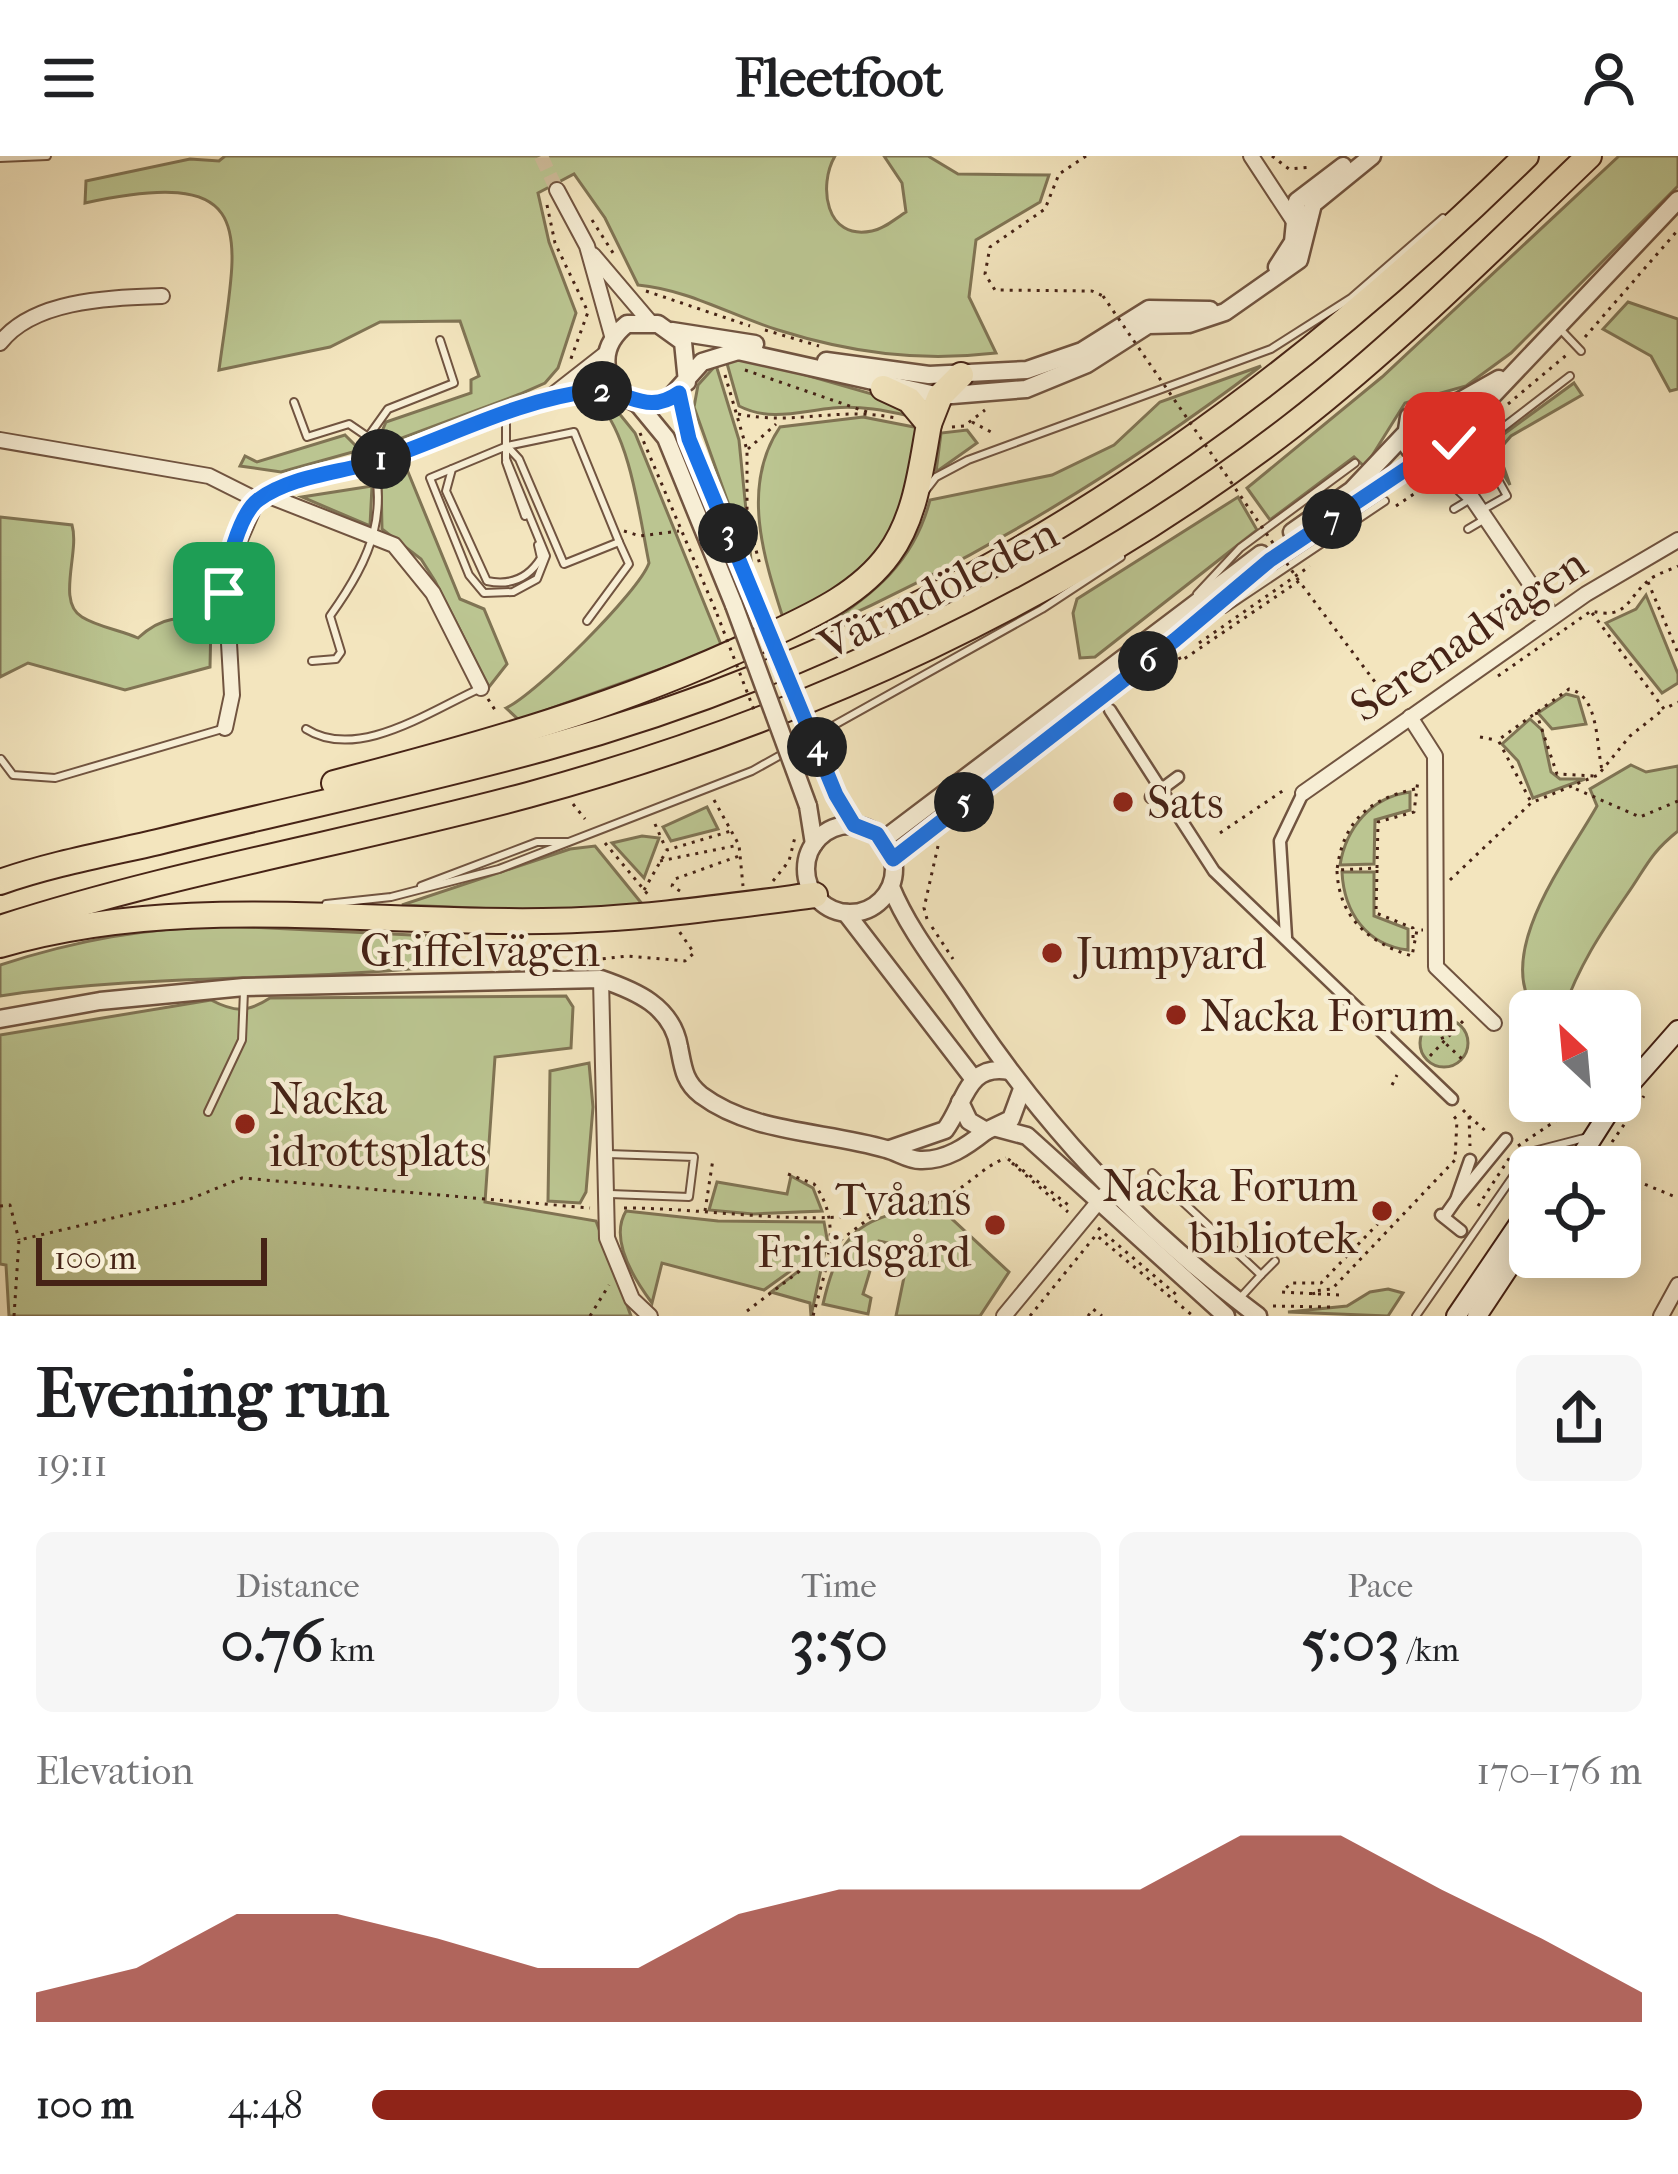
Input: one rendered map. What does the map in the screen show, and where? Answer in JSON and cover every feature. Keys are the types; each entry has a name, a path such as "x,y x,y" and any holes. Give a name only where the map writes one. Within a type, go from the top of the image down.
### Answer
{"highway":[{"name":"Värmdöleden","path":"8,879 550,747 781,667 937,597 1099,505 1210,430 1359,313 1526,156"},
{"name":"Värmdöleden","path":"0,928 116,891 530,794 798,704 1017,601 1168,511 1289,428 1378,356 1589,156"},
{"path":"8,879 153,830 577,717 685,676 821,611 864,581 905,530 929,424 940,396 961,375"},
{"path":"883,388 909,400 929,424"},
{"path":"0,945 125,919 227,911 543,921 694,912 815,896"}],"main road":[{"path":"1641,1073 1678,1030"},
{"path":"1585,1146 1601,1122"},
{"path":"1580,1146 1590,1137"},
{"path":"1456,1316 1509,1238"},
{"path":"1477,1316 1509,1268"}],"street":[{"path":"1251,156 1293,220"},
{"path":"545,401 609,347 627,324 650,322 672,331 739,340 879,372 961,375 1054,362 1149,310 1194,312 1216,307 1280,265 1293,242 1297,201 1311,185 1359,156"},
{"path":"638,404 667,401 702,362 738,351 883,388 940,396 1026,389 1087,364 1148,326 1189,324 1226,312 1299,260 1313,204 1372,156"},
{"path":"551,193 586,246 650,322"},
{"path":"893,859 1175,640 1270,560 1426,459 1443,456 1510,372 1560,328 1678,200"},
{"path":"586,246 609,347 606,372 620,395"},
{"path":"0,344 22,323 85,302 162,296"},
{"path":"672,331 688,357 683,388 689,439 836,795 854,825 883,840 893,859 891,886 917,937 1022,1089 1093,1208"},
{"path":"883,840 1352,490 1403,435 1417,411 1460,401 1510,372"},
{"path":"225,728 232,694 225,574 263,498 285,485 375,462 545,401 596,391 620,395 638,404 666,438 726,609 808,806 814,844 806,870 815,896 846,913 973,1078"},
{"path":"1435,408 1453,422 1479,509"},
{"path":"1403,435 1409,449 1479,509 1552,616"},
{"path":"0,440 209,476 377,534 414,564 481,688"},
{"name":"Serenadvägen","path":"1303,793 1552,616 1678,540"},
{"path":"1110,710 1163,798 1236,899 1351,992 1449,1103"},
{"path":"1410,717 1435,756 1436,968 1494,1023"},
{"path":"1163,798 1178,777"},
{"path":"1286,937 1280,841 1303,793"},
{"path":"814,844 827,831 854,825"},
{"path":"846,913 873,907 891,886"},
{"path":"601,979 607,1238 632,1299 650,1316"},
{"name":"Griffelvägen","path":"0,1019 100,1001 244,987 601,979 642,993 669,1020 679,1042 682,1071 698,1093 738,1117 889,1150 914,1161 935,1160 992,1130"},
{"path":"889,1150 945,1130 973,1078 987,1070 1009,1071"},
{"path":"992,1130 1017,1112 1022,1089"},
{"path":"960,1102 969,1121 1027,1136 1093,1208 1229,1312 1262,1311"},
{"path":"1461,1231 1441,1215 1501,1140"},
{"path":"1456,1201 1470,1160"},
{"path":"1004,1316 1093,1208"},
{"path":"1661,1316 1678,1285"}],"lane":[{"path":"0,158 47,156"},
{"path":"905,530 936,477 968,460 1271,349 1352,298 1514,156"},
{"path":"1560,328 1581,351"},
{"path":"368,437 388,409 454,382 440,340"},
{"path":"1454,509 1479,509 1507,496 1486,458 1488,439 1570,376"},
{"path":"294,402 307,437 349,424 368,437 375,462 377,534 363,567 330,616 341,652 336,659 312,661"},
{"path":"452,469 446,491 477,566 487,581 504,585 523,578 541,557 505,470 506,416"},
{"path":"227,911 412,891 574,842 752,771 1042,609 1148,540 1289,428"},
{"path":"506,459 546,556 537,579 498,595 484,593 469,575 430,478 507,446 574,432 629,564 587,621"},
{"path":"507,446 519,459 564,564 619,542"},
{"path":"1186,610 1227,559 1355,463"},
{"path":"1175,640 1385,501"},
{"path":"1468,530 1479,509"},
{"path":"306,729 323,740 373,737 481,688"},
{"path":"1,759 14,775 55,778 225,728"},
{"path":"412,891 439,874 537,842 574,842"},
{"path":"208,1112 242,1040 244,987"},
{"path":"1417,1316 1530,1152 1590,1137"},
{"path":"606,1194 689,1197 694,1157 608,1154"},
{"path":"1152,1173 1261,1275"},
{"path":"1229,1312 1275,1261"}],"path":[{"path":"1086,156 1059,174 1046,209 990,247 985,274 995,290 1092,291 1103,296 1299,581 1378,686"},
{"path":"1272,156 1301,171 1320,162"},
{"path":"551,193 555,243 588,312 569,364 575,378"},
{"path":"587,217 600,226 621,268"},
{"path":"632,290 665,294 836,350"},
{"path":"710,311 713,322"},
{"path":"721,362 747,450 747,516 762,572"},
{"path":"742,369 870,413"},
{"path":"971,421 995,434"},
{"path":"747,450 778,423"},
{"path":"638,428 681,531 726,609"},
{"path":"1395,507 1434,480"},
{"path":"629,530 640,536 681,531"},
{"path":"1299,581 1181,661 1179,658 1316,562"},
{"path":"1482,687 1591,611 1625,610 1647,580 1678,566"},
{"path":"1647,580 1678,653"},
{"path":"1591,611 1664,710"},
{"path":"1480,737 1498,740 1569,688 1583,694 1593,712 1600,773"},
{"path":"1444,866 1446,883 1531,803 1600,773 1630,736 1678,702"},
{"path":"1535,711 1557,774 1600,773"},
{"path":"1498,740 1531,803"},
{"path":"1422,769 1422,820"},
{"path":"1415,789 1380,799 1361,812 1347,832 1337,870 1347,915 1363,932 1412,956 1413,928 1376,913 1378,822 1414,812 1415,789 1422,779"},
{"path":"1572,788 1640,817 1678,801"},
{"path":"1160,810 1188,791"},
{"path":"714,800 739,845 742,886 756,884"},
{"path":"572,803 585,819"},
{"path":"655,824 667,850"},
{"path":"644,890 667,850 731,831"},
{"path":"769,883 788,861 796,831"},
{"path":"942,833 924,908 953,958"},
{"path":"604,843 657,904"},
{"path":"658,862 739,845"},
{"path":"680,891 672,886 675,879 739,856"},
{"path":"1337,870 1377,868"},
{"path":"567,978 567,962 627,956 691,959 692,949 675,925"},
{"path":"1413,946 1417,930 1423,930"},
{"path":"1435,1020 1444,1042 1462,1059"},
{"path":"1416,1070 1464,1020"},
{"path":"1392,1085 1397,1075"},
{"path":"1610,1144 1647,1093"},
{"path":"1449,1103 1501,1140"},
{"path":"1314,1295 1313,1291 1332,1289 1455,1160 1457,1120 1449,1103"},
{"path":"1469,1116 1470,1160"},
{"path":"1461,1231 1519,1145 1554,1122"},
{"path":"618,1208 763,1220 879,1211 944,1196 1006,1158 1093,1208 1202,1316"},
{"path":"704,1214 713,1159"},
{"path":"788,1174 814,1184 829,1217 830,1244 813,1316"},
{"path":"19,1240 185,1201 242,1178 597,1208"},
{"path":"1641,1183 1678,1198"},
{"path":"0,1206 10,1205 19,1240 12,1285 14,1316"},
{"path":"1030,1316 1096,1235 1093,1208"},
{"path":"1339,1294 1282,1292 1291,1283 1321,1283 1393,1209"},
{"path":"747,1310 879,1211"},
{"path":"1096,1235 1192,1316"},
{"path":"590,1316 618,1268"},
{"path":"1262,1311 1330,1307"},
{"path":"1088,1316 1094,1309 1102,1316"},
{"path":"1262,1311 1278,1316"}],"green space":[{"path":"225,156 835,156 827,181 830,208 844,228 856,232 881,228 906,212 902,183 884,156 928,156 958,174 1049,175 1040,202 976,240 969,297 996,353 940,356 832,345 675,292 638,285 605,218 574,174 538,193 549,242 576,313 558,368 545,383 386,444 380,436 386,422 471,393 471,380 479,376 460,321 380,322 330,347 219,370 231,281 232,247 226,221 211,203 184,194 143,193 85,203 86,181 190,159 219,161"},
{"path":"1619,156 1678,156 1678,186 1511,353 1466,386 1405,403 1365,467 1354,457 1270,520 1247,488 1382,377"},
{"path":"1628,302 1678,319 1678,389 1670,391 1651,356 1603,329"},
{"path":"743,357 893,400 919,418 855,407 786,414 751,411 739,406 726,360"},
{"path":"716,365 739,440 752,570 694,407 698,385"},
{"path":"1261,366 1157,441 1049,510 938,572 822,628 859,602 903,559 930,500 1052,475 1114,445 1160,402"},
{"path":"1574,383 1582,395 1511,436 1498,451 1510,485 1493,457 1493,442"},
{"path":"598,403 614,407 635,433 722,647 519,720 506,708 585,642 627,596 649,563 626,456"},
{"path":"863,417 919,428 899,522 865,568 784,621 760,523 758,498 768,450 780,427"},
{"path":"967,430 977,443 936,472 941,433"},
{"path":"345,435 360,450 281,472 240,466 245,456 257,462"},
{"path":"408,472 460,599 484,609 507,664 489,687 421,559 382,529 381,482"},
{"path":"372,486 370,526 302,497"},
{"path":"1238,497 1257,530 1095,657 1080,658 1073,613 1077,599"},
{"path":"0,517 72,525 71,600 74,610 88,620 138,638 172,619 211,622 210,667 125,690 28,663 0,677"},
{"path":"1646,595 1678,674 1678,683 1662,693 1606,623 1636,609"},
{"path":"1566,694 1578,697 1586,724 1552,729 1538,713"},
{"path":"1530,719 1542,730 1551,772 1560,779 1585,779 1533,798 1518,761 1502,744"},
{"path":"1631,765 1646,772 1678,766 1678,831 1654,854 1607,924 1572,990 1525,990 1523,961 1529,934 1539,906 1597,806 1590,789"},
{"path":"1410,792 1410,810 1375,820 1374,864 1340,865 1348,839 1363,816 1383,800"},
{"path":"707,807 718,829 671,841 663,827"},
{"path":"642,836 659,838 644,878 612,843"},
{"path":"595,846 643,905 546,911 402,905 570,849"},
{"path":"1342,872 1374,872 1374,916 1408,929 1408,950 1369,934 1347,900"},
{"path":"226,926 432,936 430,967 107,984 0,996 0,965 112,937"},
{"name":"Nacka idrottsplats","path":"566,996 573,1007 571,1048 495,1057 485,1202 596,1221 631,1316 9,1316 6,1265 0,1264 0,1035 211,1000 240,1009 270,998"},
{"path":"1444,1019 1461,1026 1468,1043 1461,1060 1444,1067 1427,1060 1420,1043 1427,1026"},
{"path":"589,1063 593,1107 586,1192 580,1203 548,1201 550,1071"},
{"path":"791,1176 813,1188 822,1211 753,1214 709,1210 717,1182 787,1194"},
{"path":"959,1195 960,1207 951,1218 1009,1272 980,1316 896,1316 910,1248 879,1241 863,1294 871,1298 868,1314 823,1304 842,1249 854,1234 886,1216"},
{"path":"626,1211 718,1221 824,1222 828,1244 764,1290 662,1263 652,1303 631,1271 622,1246 621,1222"},
{"path":"825,1251 811,1316 810,1303 771,1292"},
{"path":"1370,1292 1403,1293 1388,1316 1288,1312 1347,1306"}],"tunnel":[{"path":"541,156 557,190"}],"place":[{"name":"Sats","path":"1123,802"},
{"name":"Jumpyard","path":"1052,953"},
{"name":"Nacka Forum","path":"1176,1015"},
{"name":"Nacka idrottsplats","path":"245,1124"},
{"name":"Nacka Forum bibliotek","path":"1382,1211"},
{"name":"Tvåans Fritidsgård","path":"995,1225"}],"route":[{"path":"224,593 232,548 257,500 285,485 375,462 545,401 596,391 653,405 679,393 689,439 836,795 854,825 877,834 893,859 1175,640 1270,560 1421,459 1443,456 1454,443"}]}
